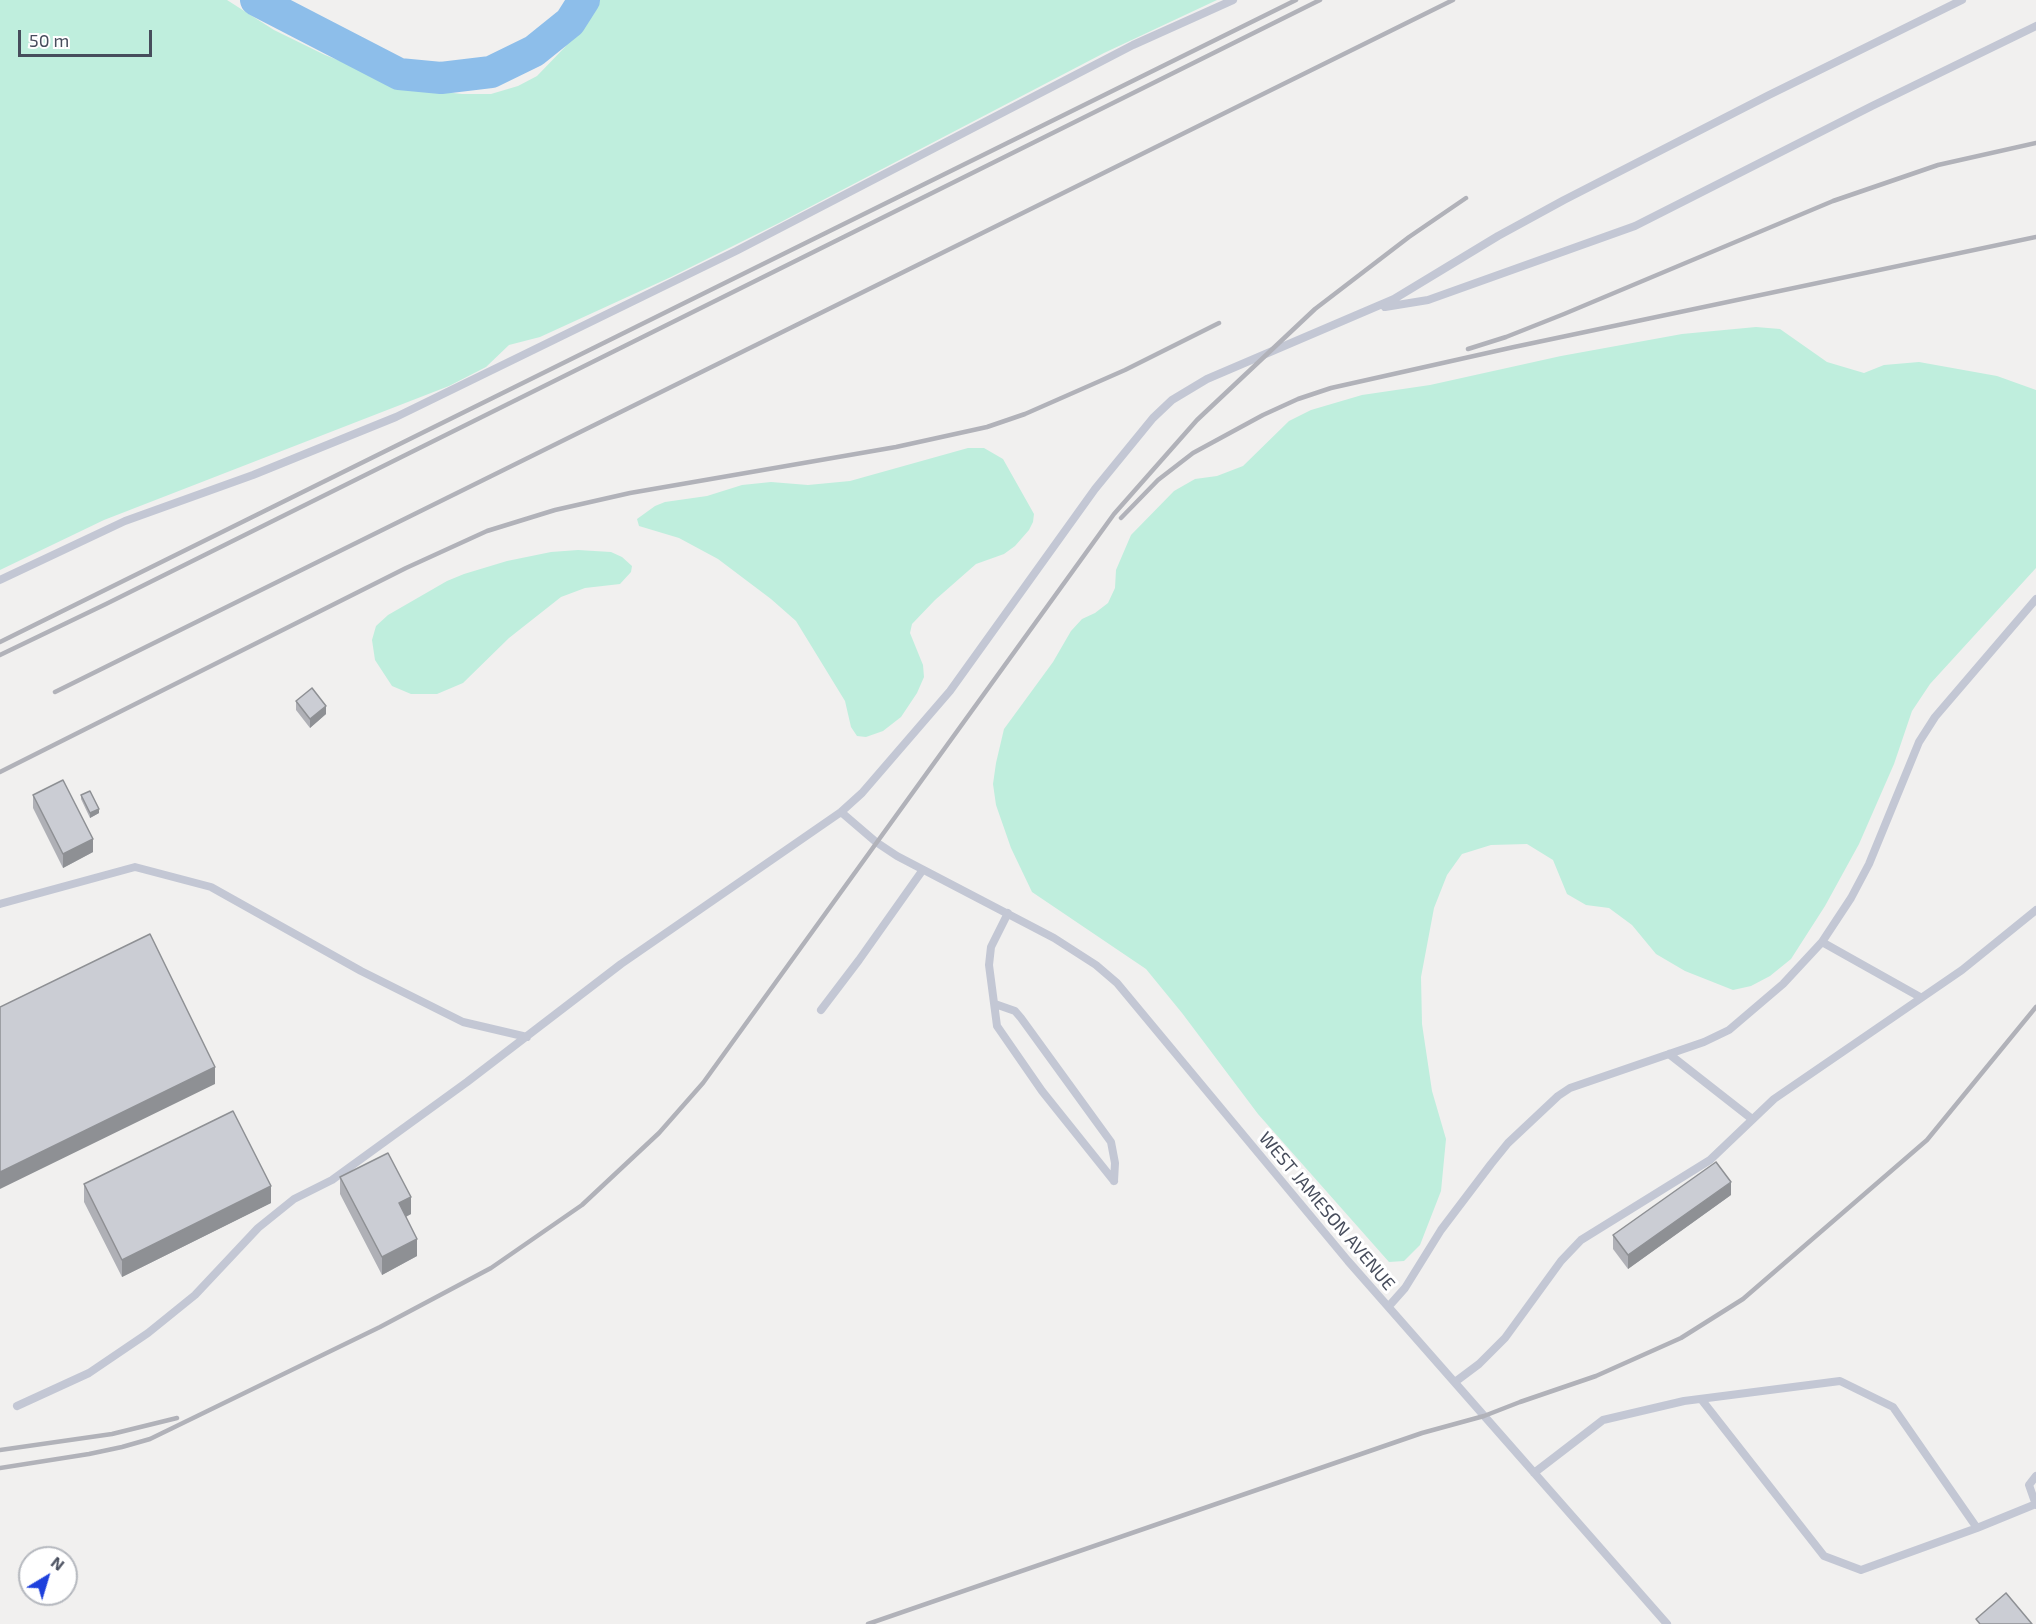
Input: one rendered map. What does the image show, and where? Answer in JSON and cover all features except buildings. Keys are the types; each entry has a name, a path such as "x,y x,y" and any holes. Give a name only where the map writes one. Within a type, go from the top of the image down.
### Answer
{"lane":[{"path":"0,580 125,521 253,475 396,417 736,251 1133,45 1233,0"},
{"path":"17,1406 89,1372 148,1333 195,1295 267,1221 294,1199 332,1180 467,1082 621,964 841,812 862,793 950,691 1095,489 1153,418 1172,400 1207,379 1374,309 1419,285 1506,231 1768,95 1962,0"},
{"path":"1374,309 1428,300 1635,226 2036,26"},
{"path":"1389,1306 1405,1288 1441,1230 1491,1164 1508,1143 1557,1096 1570,1088 1704,1042 1729,1030 1783,984 1822,942 1851,898 1869,864 1919,742 1935,717 2036,600"},
{"name":"WEST JAMESON AVENUE","path":"841,812 876,842 922,871 1008,913 1076,952 1117,983 1348,1261 1668,1624"},
{"path":"0,904 135,867 211,887 361,971 463,1022 527,1036"},
{"path":"821,1010 922,871"},
{"path":"1455,1382 1479,1364 1505,1338 1561,1261 1581,1240 1710,1160 1781,1093 1962,970 2036,910"},
{"path":"995,1004 1015,1011 1021,1018 1111,1142 1115,1163 1114,1181 1042,1091 997,1026 989,965 991,947 1008,913"},
{"path":"1822,942 1920,997"},
{"path":"1669,1054 1752,1119"},
{"path":"1534,1473 1603,1420 1684,1401 1840,1382 1893,1407 1977,1528"},
{"path":"1701,1399 1824,1556 1861,1570 2036,1504 2030,1485 2036,1476"}],"green space":[{"path":"0,0 227,0 274,30 325,55 409,88 462,94 491,94 518,86 537,76 565,47 598,0 1217,0 1104,53 671,277 540,337 509,345 486,367 449,386 104,520 0,570"},
{"path":"1756,327 1780,329 1827,362 1864,373 1884,365 1919,362 1997,376 2036,390 2036,568 1930,684 1912,711 1894,764 1859,844 1825,906 1791,959 1770,976 1751,986 1733,990 1685,971 1656,954 1632,925 1609,908 1586,905 1567,894 1553,860 1527,844 1491,845 1462,854 1447,875 1434,908 1421,977 1422,1024 1432,1091 1446,1139 1441,1191 1420,1245 1404,1261 1389,1262 1258,1114 1146,969 1032,892 1011,848 996,805 993,784 1004,729 1053,662 1071,631 1082,619 1108,603 1115,588 1116,570 1131,535 1174,491 1195,479 1217,476 1243,466 1289,421 1311,410 1362,395 1430,385 1561,356 1682,334"},
{"path":"968,448 984,448 1003,459 1034,514 1033,522 1015,546 1004,554 976,564 912,624 910,633 923,665 924,677 917,693 901,717 883,731 866,737 857,736 851,727 845,701 796,621 718,559 679,538 639,526 637,519 665,502 707,496 742,485 771,482 808,485 850,481"},
{"path":"578,550 611,552 622,557 632,566 631,572 620,584 585,588 561,597 509,638 463,683 437,694 411,694 392,686 375,660 372,640 376,626 388,615 447,581 507,561 551,552"}],"waterway":[{"path":"256,0 399,74 441,78 491,72 534,51 570,22 584,0"}],"railway":[{"path":"0,642 1296,0"},
{"path":"0,655 1320,0"},
{"path":"55,692 1453,0"},
{"path":"1468,349 1564,314 1833,201 1938,165 2036,143"},
{"path":"0,1468 89,1454 150,1439 380,1327 491,1268 582,1205 659,1133 703,1083 1114,514 1197,420 1315,309 1409,237 1466,198"},
{"path":"1121,518 1158,480 1193,453 1263,415 1298,399 1331,388 2036,237"},
{"path":"0,772 406,568 487,531 555,510 630,493 896,447 987,427 1025,414 1125,370 1219,323"},
{"path":"868,1624 1422,1433 1484,1416 1596,1376 1681,1338 1743,1299 1927,1140 2036,1007"},
{"path":"0,1450 112,1434 177,1418"}]}
